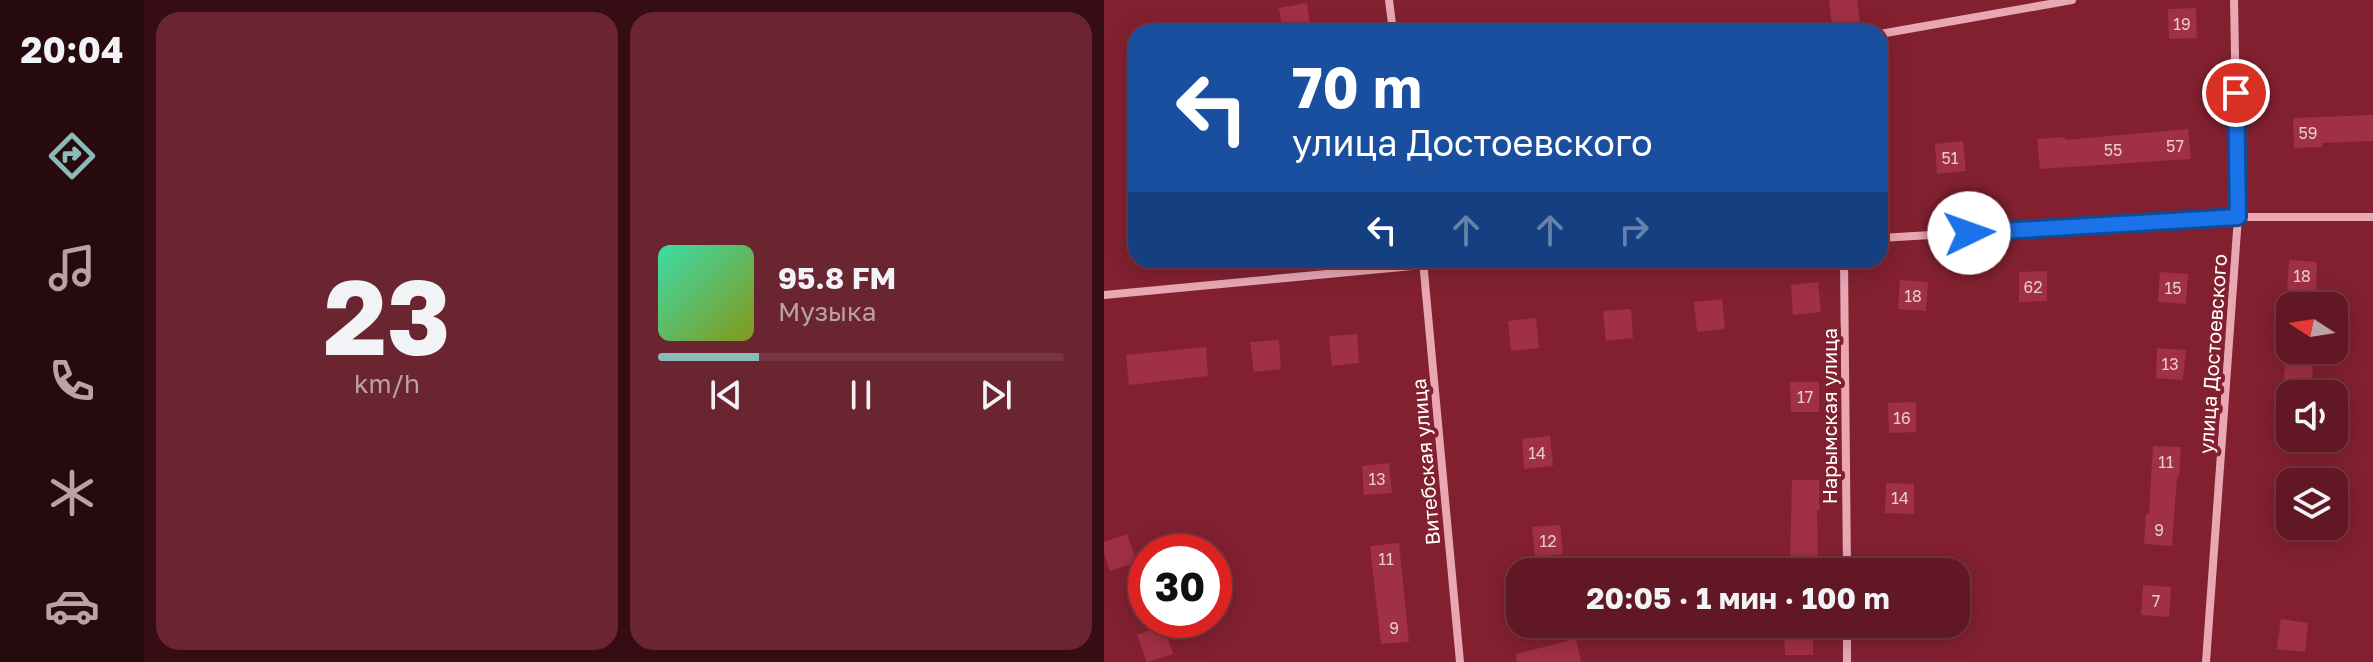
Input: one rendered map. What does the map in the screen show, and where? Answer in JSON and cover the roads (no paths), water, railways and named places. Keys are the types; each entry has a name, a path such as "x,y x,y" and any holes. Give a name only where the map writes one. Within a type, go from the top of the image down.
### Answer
{"street":[{"path":"1389,0 1392,24"},
{"path":"1888,33 2072,0"},
{"name":"улица Достоевского","path":"2206,662 2238,217 2234,0"},
{"path":"1888,238 2238,217 2373,217"},
{"path":"1104,295 1373,268"},
{"name":"Витебская улица","path":"1423,268 1460,662"},
{"name":"Нарымская улица","path":"1844,268 1847,558"},
{"path":"1847,638 1847,662"}]}
